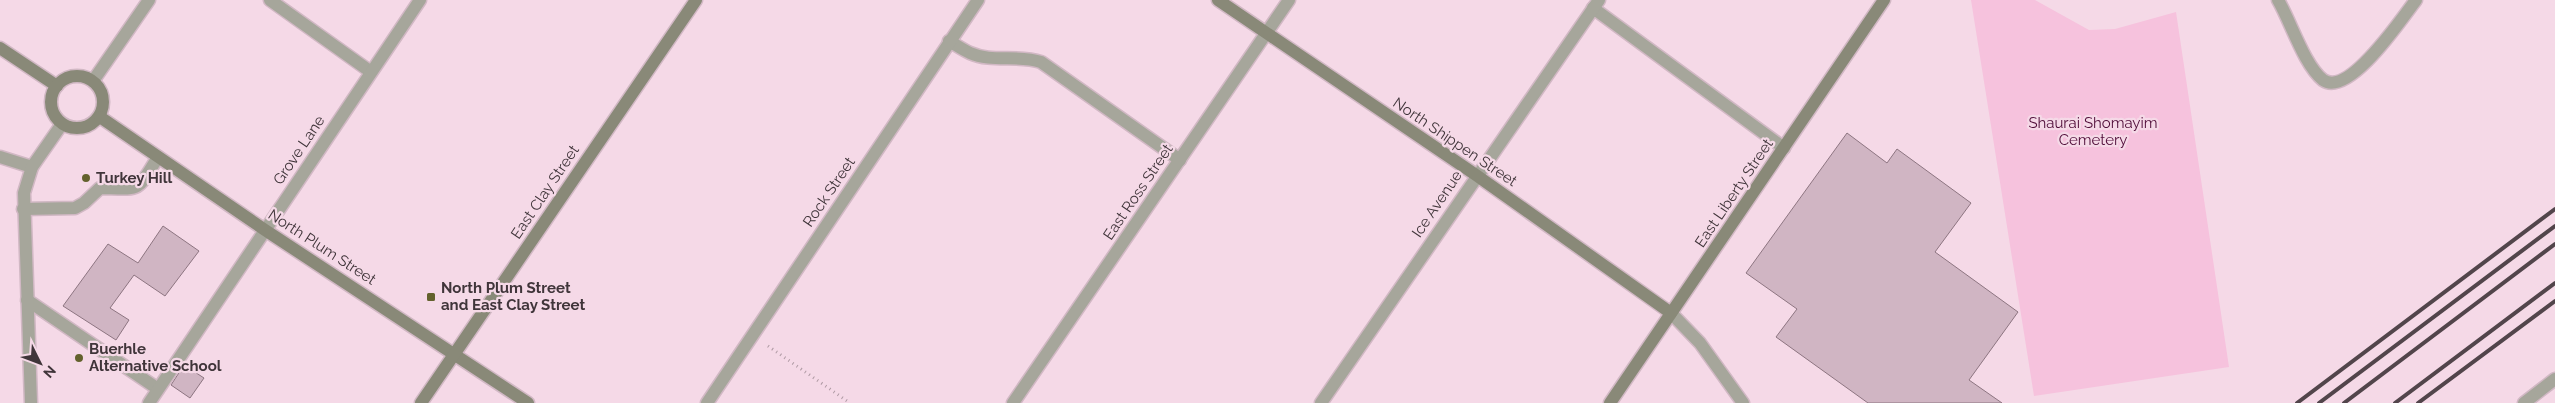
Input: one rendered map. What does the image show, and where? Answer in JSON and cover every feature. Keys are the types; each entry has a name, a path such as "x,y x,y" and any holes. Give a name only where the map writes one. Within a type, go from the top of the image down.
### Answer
{"street":[{"path":"93,81 149,0"},
{"path":"270,0 371,72"},
{"name":"Grove Lane","path":"154,395 420,0"},
{"name":"East Clay Street","path":"421,403 696,0"},
{"name":"Rock Street","path":"707,403 978,0"},
{"name":"North Shippen Street","path":"1218,0 1476,175 1672,313"},
{"name":"East Ross Street","path":"1013,403 1289,0"},
{"name":"East Liberty Street","path":"1610,403 1884,0"},
{"path":"2278,0 2314,68 2324,80 2332,83 2344,80 2360,69 2416,0"},
{"path":"1596,4 1784,148"},
{"name":"Ice Avenue","path":"1321,403 1476,175 1596,4"},
{"path":"950,41 971,54 995,58 1031,59 1041,62 1180,160"},
{"path":"0,48 57,86"},
{"path":"78,76 93,81 102,94 104,102 100,117 94,123 78,129 62,124 52,110 53,93 57,86 63,80 78,76"},
{"name":"North Plum Street","path":"100,117 265,230 455,353 528,403"},
{"path":"31,403 24,193 32,167 62,124"},
{"path":"0,157 32,167"},
{"path":"24,209 75,208 84,203 100,188 134,189 142,184 158,157"},
{"path":"27,300 154,395"},
{"path":"1672,313 1700,343 1743,403"},
{"path":"2524,403 2555,380"}],"path":[{"path":"752,336 850,403"}],"green space":[{"name":"Shaurai Shomayim Cemetery","path":"1971,0 2035,0 2089,30 2115,29 2176,12 2229,367 2034,396"}],"building":[{"path":"1847,133 1887,163 1897,149 1971,203 1935,252 2018,312 1969,380 2002,403 1868,403 1776,337 1797,309 1746,273"},
{"path":"163,226 199,251 165,296 134,275 110,308 129,320 116,340 63,306 108,244 138,263"},
{"path":"184,365 204,378 190,398 171,385"}],"railway":[{"path":"2297,403 2555,209"},
{"path":"2319,403 2555,226"},
{"path":"2344,403 2555,244"},
{"path":"2395,403 2555,283"},
{"path":"2418,403 2555,301"}],"place":[{"name":"Turkey Hill","path":"86,178"},
{"name":"North Plum Street and East Clay Street","path":"431,297"},
{"name":"Buerhle Alternative School","path":"79,358"}]}
